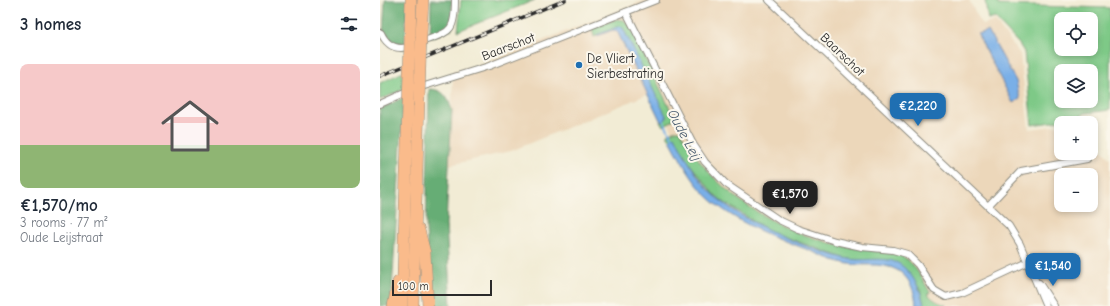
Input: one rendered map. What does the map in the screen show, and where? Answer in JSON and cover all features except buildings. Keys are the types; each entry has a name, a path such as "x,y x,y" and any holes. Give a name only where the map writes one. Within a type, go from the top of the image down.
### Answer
{"highway":[{"path":"411,0 410,38 414,104 416,218 413,306"},
{"path":"402,306 404,252 414,104 423,0"},
{"path":"416,218 425,253 428,306"},
{"path":"393,306 404,252"}],"street":[{"path":"380,33 383,39 392,47 400,49 449,31 453,24 456,0"},
{"name":"Baarschot","path":"380,104 432,82 470,73 656,0"},
{"name":"Baarschot","path":"769,0 1009,226 1020,244 1046,306"},
{"path":"626,12 686,133 705,162 726,184 779,220 798,229 835,241 862,247 893,250 907,254 918,265 934,290 946,297 962,293 1028,262"},
{"path":"988,206 1021,171 1082,160"},
{"name":"Baarschot","path":"1034,277 1054,306"}],"shaded area":[{"path":"645,0 969,0 982,25 995,21 1020,54 1029,129 1054,126 1054,160 1098,160 1098,145 1110,159 1110,306 924,306 920,289 906,270 856,260 722,201 675,136 653,92 511,151 450,165 453,72 473,68"}],"green space":[{"path":"385,0 407,0 405,48 403,49 383,34"},
{"path":"431,0 452,0 452,29 430,38"},
{"path":"461,0 535,0 458,31"},
{"path":"985,0 998,0 998,5 1110,8 1110,110 1085,113 1081,116 1054,116 1054,122 1032,125 1024,52 1019,44 995,18 988,20"},
{"path":"617,19 624,20 630,26 674,117 672,121 663,126 660,121 666,119 620,26 594,37 592,28"},
{"path":"403,72 404,89 380,100 380,83"},
{"path":"429,89 442,92 449,102 452,110 446,224 451,306 430,306 426,229"},
{"path":"404,97 391,306 380,306 380,109"},
{"path":"680,130 693,152 709,172 748,206 794,231 818,240 843,246 876,250 905,258 913,265 919,274 930,292 928,294 931,298 945,304 946,306 924,306 920,289 906,270 844,258 779,235 763,227 722,201 713,193 686,159 675,137 670,140 667,134"}],"water":[{"path":"620,26 623,28 667,118 661,122 617,31 613,30 597,36 596,35"},
{"path":"988,31 1016,81 1020,99 1013,103 979,37 978,34"},
{"path":"675,136 687,159 702,181 713,194 725,204 757,224 775,233 828,254 857,260 878,259 898,263 908,271 916,282 924,306 916,306 915,296 911,285 905,276 891,267 877,265 854,265 836,261 767,234 729,214 707,196 691,177 670,140"}],"waterway":[{"name":"Oude Leij","path":"662,118 673,139"}],"railway":[{"path":"380,76 565,0"}],"place":[{"name":"De Vliert Sierbestrating","path":"579,65"}]}
